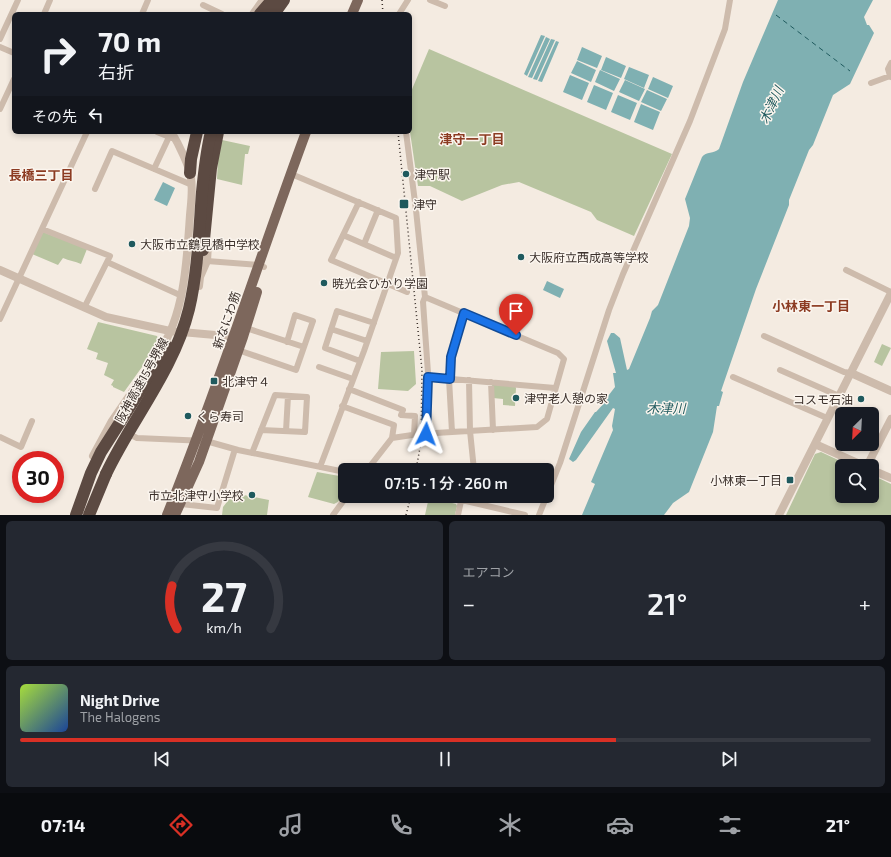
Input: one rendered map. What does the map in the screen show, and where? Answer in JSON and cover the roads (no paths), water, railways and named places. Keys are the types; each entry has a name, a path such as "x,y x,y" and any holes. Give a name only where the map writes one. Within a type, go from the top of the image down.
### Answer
{"highway":[{"path":"262,12 272,0"},
{"path":"266,12 275,0"},
{"path":"275,12 284,0"},
{"path":"191,179 191,159 197,134"},
{"name":"阪神高速15号堺線","path":"83,515 108,455 168,347 178,319 185,292 198,164 204,134"},
{"name":"阪神高速15号堺線","path":"90,515 98,492 117,452 175,349 185,322 194,276 205,166 211,134"},
{"path":"200,277 205,259 211,168 218,134"},
{"path":"76,515 91,473 101,452 168,347"}],"main road":[{"path":"347,12 351,0"},
{"path":"353,12 358,0"},
{"path":"359,12 363,0"},
{"name":"新なにわ筋","path":"175,515 199,462 201,441 241,334 305,134"},
{"name":"新なにわ筋","path":"262,266 312,134"},
{"name":"新なにわ筋","path":"167,515 201,441 238,350 241,334"}],"street":[{"path":"12,12 18,0"},
{"path":"45,12 50,0"},
{"path":"143,12 148,0"},
{"path":"254,12 263,0"},
{"path":"281,12 290,0"},
{"path":"400,12 408,0"},
{"path":"430,0 444,6"},
{"path":"539,515 560,463 613,299 690,121 725,29 730,0"},
{"path":"203,5 218,12"},
{"path":"0,39 12,13"},
{"path":"0,47 12,52"},
{"path":"871,83 890,76 888,69 891,63"},
{"path":"0,109 12,83"},
{"path":"0,319 86,134"},
{"path":"405,134 416,210 425,297 423,302 428,377 426,434"},
{"path":"154,169 172,136"},
{"path":"71,515 97,447 112,421 164,344 177,313 182,296 189,230 191,179 172,136"},
{"path":"95,189 112,150 154,169 191,179"},
{"path":"296,176 396,218 398,253 374,323 320,467"},
{"path":"359,202 332,260 407,292"},
{"path":"364,244 378,210"},
{"path":"42,229 110,256 84,308"},
{"path":"343,235 396,258"},
{"path":"205,259 262,266"},
{"path":"107,262 182,296"},
{"path":"0,270 106,317 170,331 241,334 287,342 304,347"},
{"path":"779,515 891,293 846,270"},
{"path":"90,515 104,481 144,408 166,374 187,332 200,277"},
{"path":"392,438 452,432 537,428 547,419 564,359 558,353 425,297"},
{"path":"360,360 326,348 337,311 374,323"},
{"path":"452,432 450,379 451,357 464,313"},
{"path":"238,350 296,370 313,321 295,315 287,342"},
{"path":"331,329 367,341"},
{"path":"764,336 844,372 851,373 891,391"},
{"path":"319,367 353,379"},
{"path":"780,370 839,396"},
{"path":"428,377 555,388"},
{"path":"733,377 827,418"},
{"path":"469,380 470,432 473,463"},
{"path":"491,382 493,430"},
{"path":"349,389 403,410 402,415 415,416 414,435"},
{"path":"252,453 261,430 275,395 307,397 304,432 261,430"},
{"path":"286,431 288,396"},
{"path":"342,406 394,425 392,438 372,463"},
{"path":"871,459 891,419"},
{"path":"0,437 21,447 32,421"},
{"path":"129,434 137,438 201,441 338,471"},
{"path":"815,444 848,459"},
{"path":"181,504 217,508 235,449"},
{"path":"879,473 891,478"},
{"path":"333,515 342,503"},
{"path":"458,515 461,503"},
{"path":"484,503 525,515"}],"water":[{"name":"木津川","path":"778,0 873,0 864,17 867,25 869,25 874,33 850,84 833,95 813,145 809,150 756,289 721,391 723,392 719,406 717,406 713,432 689,492 673,503 664,515 582,515 595,484 591,482 613,430 612,426 615,409 613,408 576,460 573,462 569,459 581,432 595,412 606,401 605,400 615,387 613,373 616,373 607,341 611,333 614,333 620,338 627,370 629,369 652,311 658,305 689,226 690,218 685,199 702,157 719,149 743,82"},
{"path":"541,35 545,36 527,76 524,74"},
{"path":"546,37 550,39 532,78 528,77"},
{"path":"551,39 555,40 537,80 533,79"},
{"path":"556,41 559,42 542,82 538,81"},
{"path":"582,47 602,56 597,68 577,60"},
{"path":"606,57 626,66 621,78 601,70"},
{"path":"577,61 596,70 591,82 571,73"},
{"path":"629,67 649,75 644,88 624,79"},
{"path":"600,70 620,79 614,91 595,82"},
{"path":"570,75 589,83 582,100 563,92"},
{"path":"653,77 673,86 668,98 648,89"},
{"path":"625,80 645,89 639,101 619,92"},
{"path":"594,85 613,93 606,110 587,102"},
{"path":"647,90 667,99 661,111 641,102"},
{"path":"618,95 637,103 630,120 611,112"},
{"path":"641,104 660,112 653,130 634,122"},
{"path":"163,182 175,188 167,206 154,200"},
{"path":"547,281 564,289 560,298 543,290"}],"railway":[{"path":"382,0 383,12"},
{"path":"398,134 422,370 421,442 417,463"},
{"path":"406,515 409,503"}],"place":[{"name":"津守駅","path":"406,174"},
{"name":"津守","path":"404,204"},
{"name":"大阪市立鶴見橋中学校","path":"132,244"},
{"name":"大阪府立西成高等学校","path":"521,257"},
{"name":"暁光会ひかり学園","path":"324,283"},
{"name":"北津守４","path":"214,381"},
{"name":"津守老人憩の家","path":"516,398"},
{"name":"コスモ石油","path":"861,399"},
{"name":"くら寿司","path":"188,416"},
{"name":"小林東一丁目","path":"790,480"},
{"name":"市立北津守小学校","path":"252,495"}],"district":[{"name":"津守一丁目","path":"472,139"},
{"name":"長橋三丁目","path":"41,175"},
{"name":"小林東一丁目","path":"811,306"}]}
